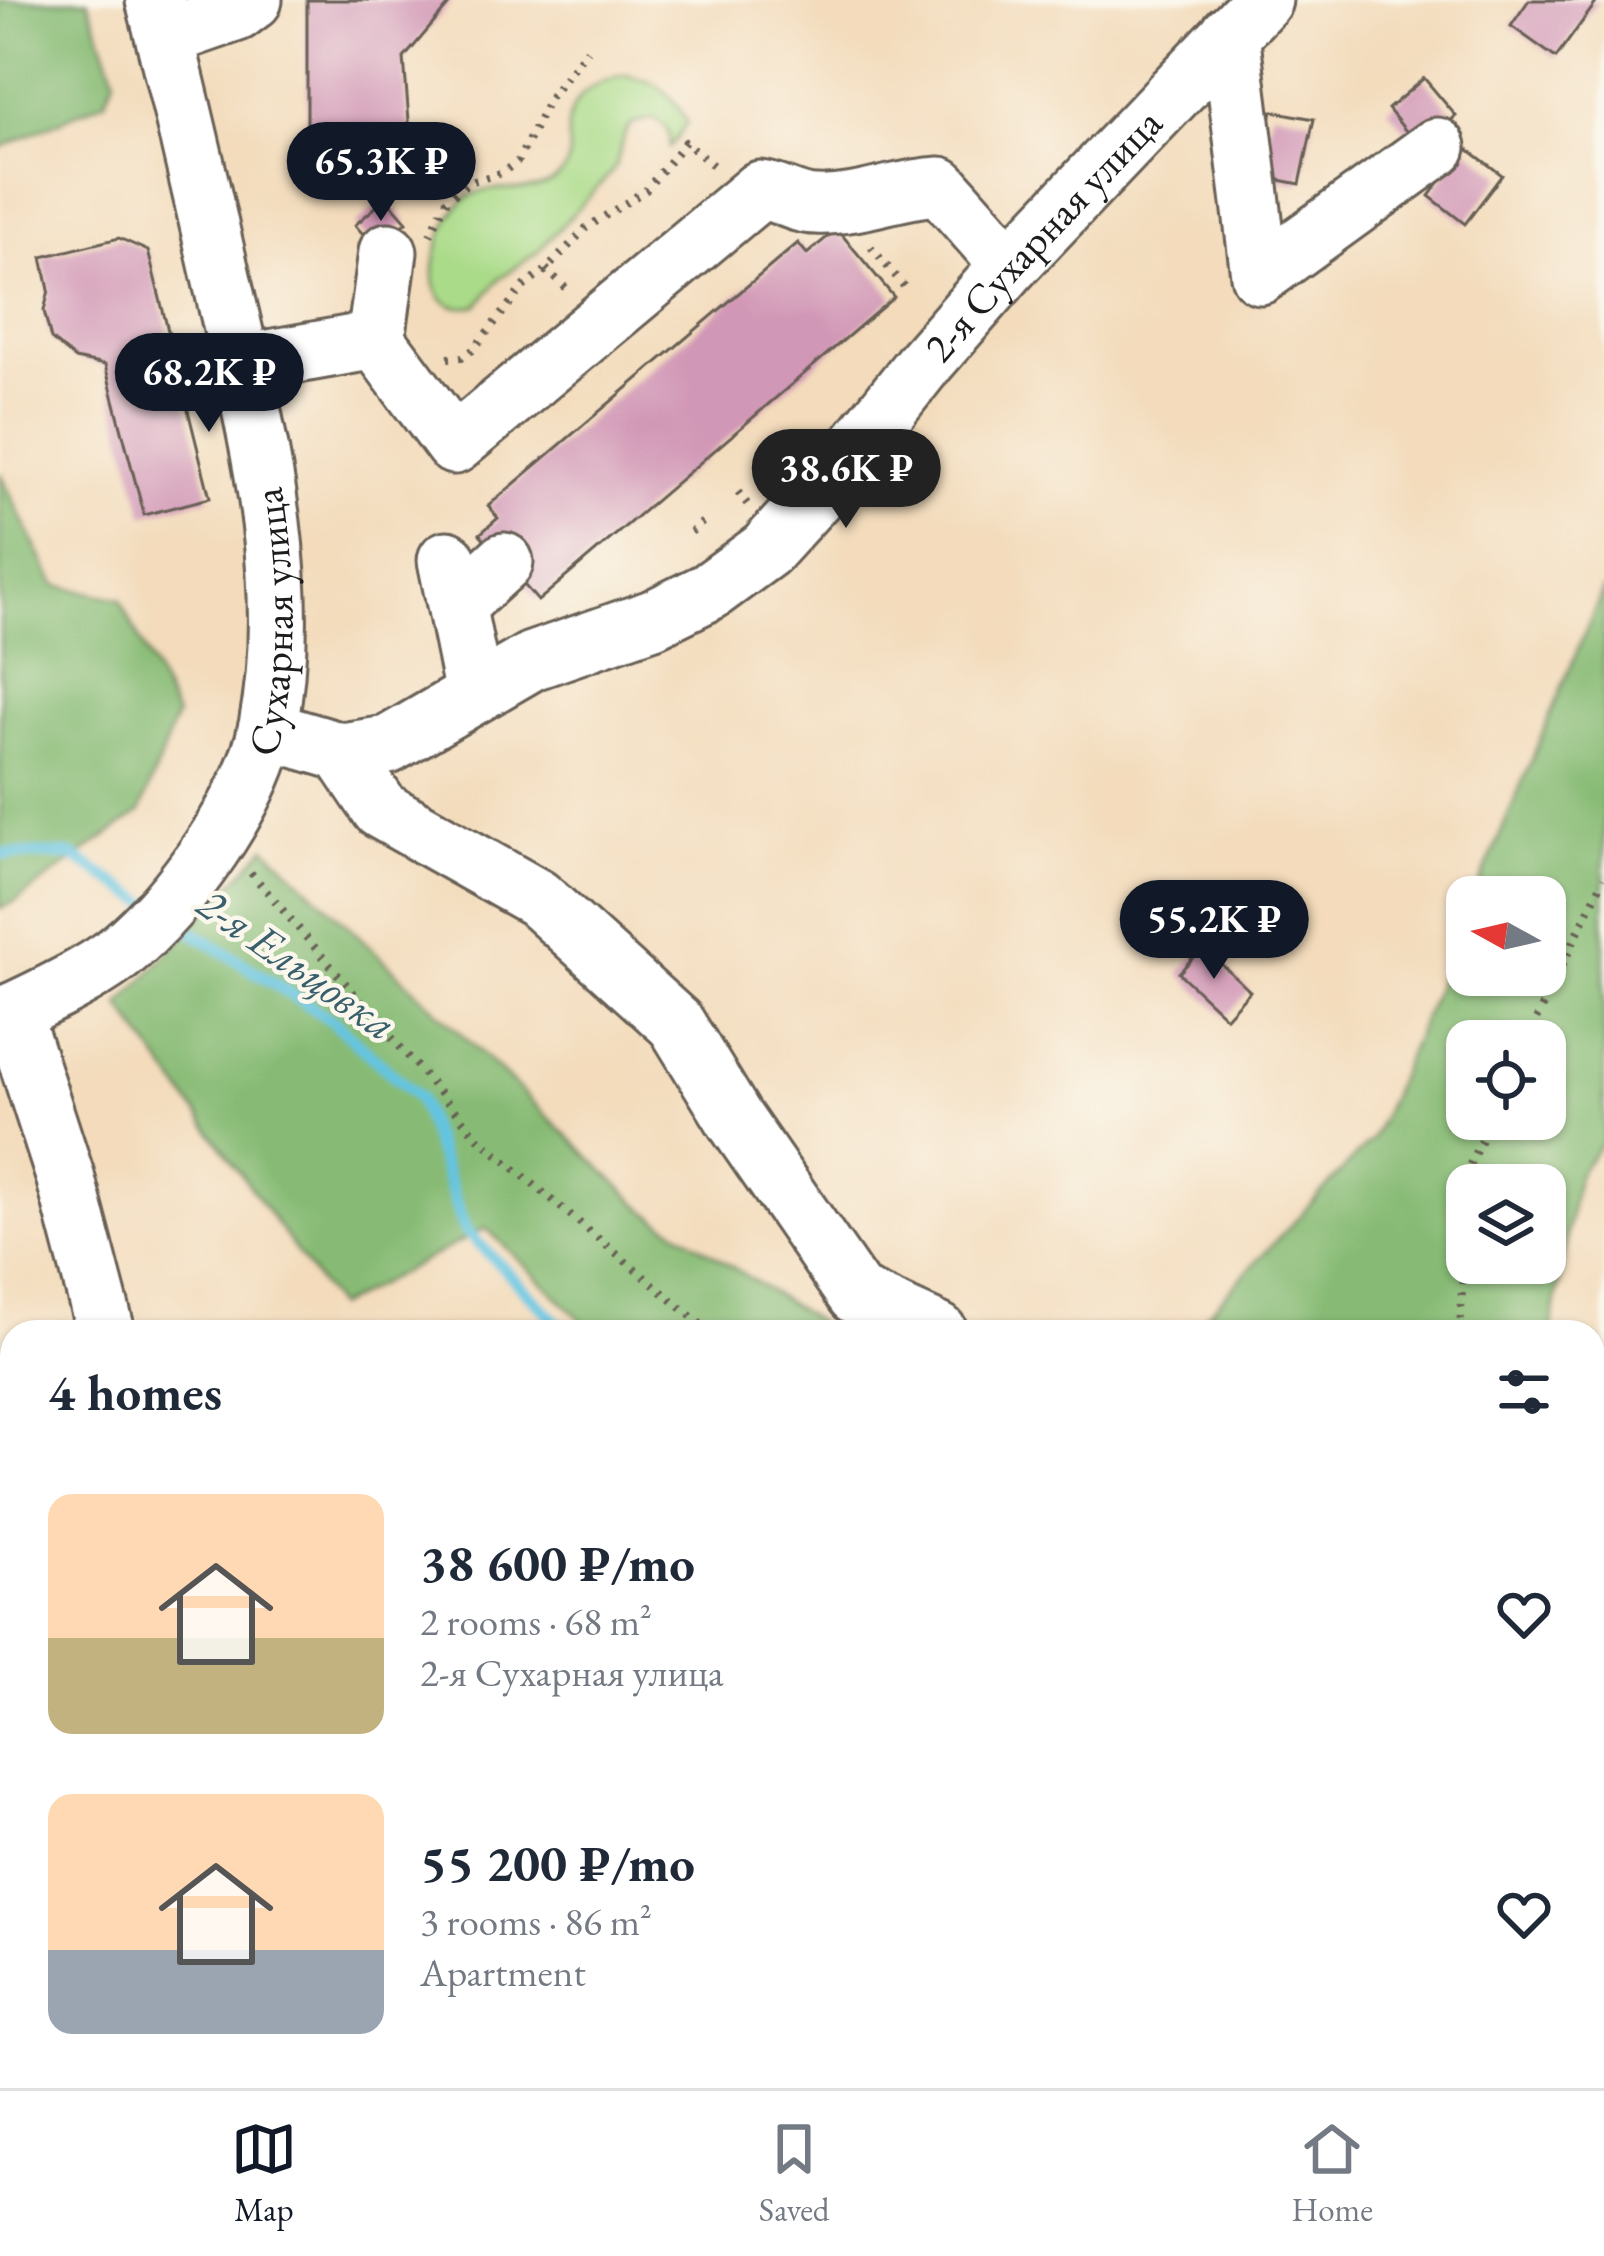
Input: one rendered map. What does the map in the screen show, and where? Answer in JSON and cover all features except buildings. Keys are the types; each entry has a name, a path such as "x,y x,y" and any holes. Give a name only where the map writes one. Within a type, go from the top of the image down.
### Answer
{"street":[{"path":"160,19 237,12 253,0"},
{"path":"1246,17 1260,275 1437,147"},
{"name":"2-я Сухарная улица","path":"267,730 342,752 388,745 532,661 653,619 710,591 766,550 841,469 921,367 1010,266 1246,17"},
{"name":"Сухарная улица","path":"6,1015 118,954 207,856 237,804 267,730 278,629 273,530 242,364 160,19"},
{"path":"376,340 454,446 760,190 809,206 859,204 940,186 1010,266"},
{"path":"376,340 407,251"},
{"path":"242,364 376,340"},
{"path":"474,693 452,583 504,562"},
{"path":"342,752 381,810 537,898 676,1024 735,1120 856,1294 912,1320"},
{"path":"6,1015 64,1176 103,1320"}],"path":[{"path":"407,251 469,182 502,173 518,161 551,96 587,50"},
{"path":"446,358 476,352 523,287 549,272 586,228 646,190 685,142 718,170"},
{"path":"691,532 704,521"},
{"path":"207,856 478,1138 696,1320"},
{"path":"1536,1020 1604,878"},
{"path":"1461,1320 1468,1169 1481,1140"}],"green space":[{"path":"0,0 88,0 115,78 105,101 0,148"},
{"path":"623,75 655,84 681,112 687,123 669,149 667,130 658,121 632,124 625,132 616,166 536,253 500,278 477,306 456,306 443,300 436,287 436,254 459,205 483,191 551,182 567,164 568,125 576,103 591,88"},
{"path":"0,473 55,585 120,599 176,716 140,812 0,908"},
{"path":"1604,587 1604,1139 1577,1176 1566,1242 1566,1164 1446,1164 1446,1284 1559,1284 1553,1320 1201,1320 1373,1138 1446,964 1446,996 1566,996 1566,876 1483,876"},
{"path":"266,847 646,1211 814,1320 582,1320 486,1228 336,1307 120,1005"}],"waterway":[{"name":"2-я Ельцовка","path":"0,854 71,855 147,903"},
{"name":"2-я Ельцовка","path":"174,920 333,1021 419,1098 465,1230 555,1320"}]}
